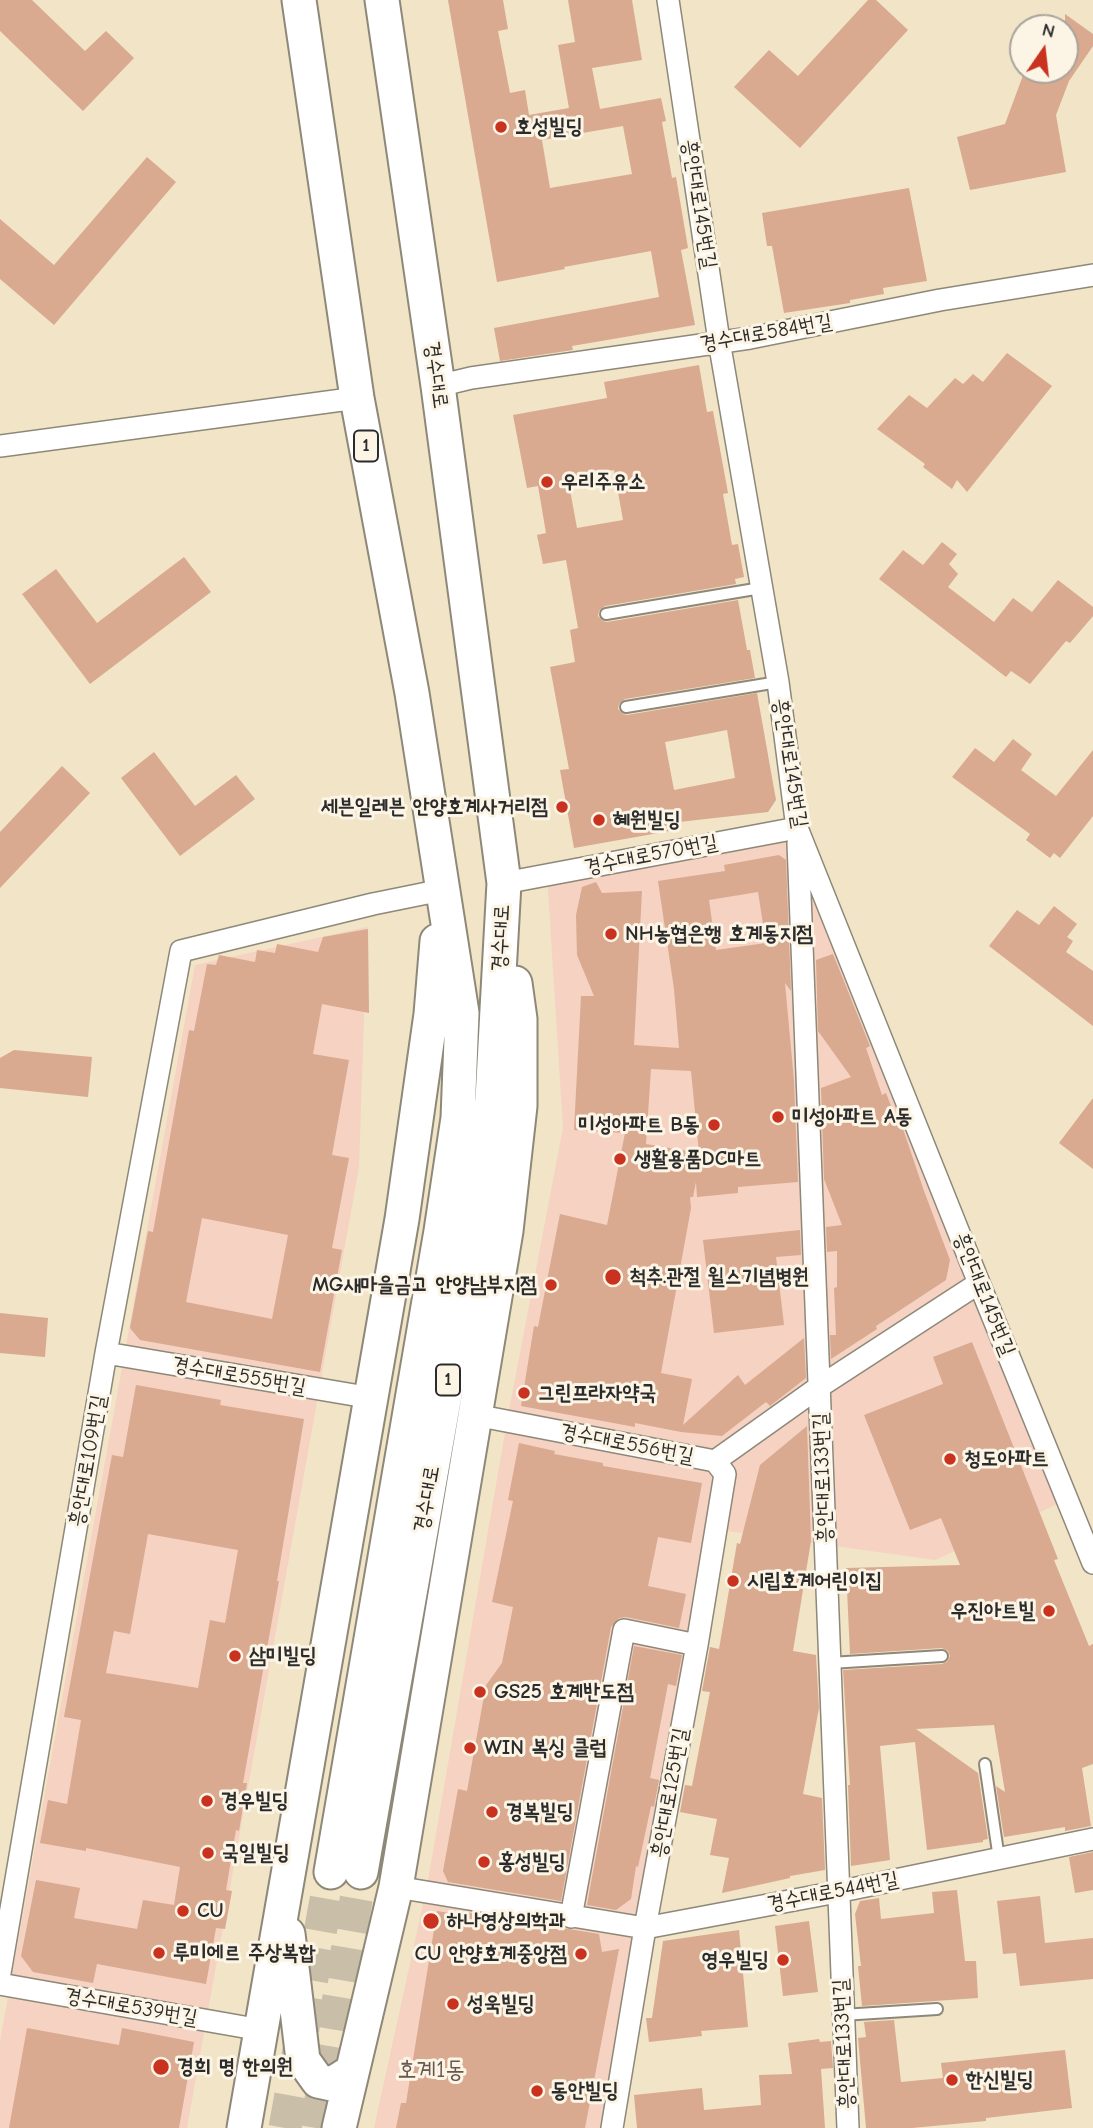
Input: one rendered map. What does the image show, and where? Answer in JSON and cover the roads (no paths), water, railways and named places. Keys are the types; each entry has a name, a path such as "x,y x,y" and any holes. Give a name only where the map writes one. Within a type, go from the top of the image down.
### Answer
{"main road":[{"name":"경수대로","path":"299,0 357,398 412,693 462,1013 458,1118 346,1872 475,1224 492,1100 504,883 438,386 382,0"},
{"path":"339,2128 396,1886 506,1231 520,1106 520,1019 504,883"},
{"path":"244,2128 402,1219 431,1014 442,890"},
{"path":"284,1897 303,2060 318,2081 332,2084 351,2072"}],"street":[{"name":"흥안대로145번길","path":"668,0 719,341 778,682 797,828 1093,1563"},
{"name":"경수대로584번길","path":"438,386 471,378 750,338 940,300 1093,275"},
{"path":"0,446 357,398"},
{"name":"경수대로570번길","path":"504,883 797,828"},
{"name":"흥안대로133번길","path":"797,828 848,2128"},
{"name":"흥안대로109번길","path":"0,1973 106,1353 181,951 442,890"},
{"name":"경수대로556번길","path":"475,1415 715,1461 820,1387 979,1283"},
{"name":"경수대로555번길","path":"106,1353 372,1398"},
{"name":"흥안대로125번길","path":"612,2128 725,1474 715,1461"},
{"path":"571,1917 624,1629 697,1644"},
{"name":"경수대로544번길","path":"396,1886 645,1928 837,1892 1093,1839"},
{"name":"경수대로539번길","path":"0,1984 261,2030"}],"lane":[{"path":"606,614 761,588"},
{"path":"626,706 778,682"},
{"path":"830,1663 942,1656"},
{"path":"985,1764 999,1859"},
{"path":"842,2015 937,2009"}],"tunnel":[{"path":"285,2128 331,1872"},
{"path":"316,2128 361,1872"}],"place":[{"name":"호성빌딩","path":"501,127"},
{"name":"우리주유소","path":"547,482"},
{"name":"세븐일레븐 안양호계사거리점","path":"562,807"},
{"name":"혜원빌딩","path":"599,820"},
{"name":"NH농협은행 호계동지점","path":"611,934"},
{"name":"미성아파트 A동","path":"778,1117"},
{"name":"미성아파트 B동","path":"714,1125"},
{"name":"생활용품DC마트","path":"620,1159"},
{"name":"척추.관절 윌스기념병원","path":"613,1277"},
{"name":"MG새마을금고 안양남부지점","path":"551,1285"},
{"name":"그린프라자약국","path":"524,1393"},
{"name":"청도아파트","path":"950,1459"},
{"name":"시립호계어린이집","path":"733,1581"},
{"name":"우진아트빌","path":"1049,1611"},
{"name":"삼미빌딩","path":"235,1656"},
{"name":"GS25 호계반도점","path":"480,1692"},
{"name":"WIN 복싱 클럽","path":"470,1748"},
{"name":"경우빌딩","path":"207,1801"},
{"name":"경복빌딩","path":"492,1812"},
{"name":"국일빌딩","path":"208,1853"},
{"name":"홍성빌딩","path":"484,1862"},
{"name":"CU","path":"183,1911"},
{"name":"하나영상의학과","path":"431,1921"},
{"name":"루미에르 주상복합","path":"159,1953"},
{"name":"CU 안양호계중앙점","path":"581,1954"},
{"name":"영우빌딩","path":"783,1960"},
{"name":"성욱빌딩","path":"453,2004"},
{"name":"경희 명 한의원","path":"161,2067"},
{"name":"한신빌딩","path":"952,2080"},
{"name":"동안빌딩","path":"537,2091"}],"district":[{"name":"호계1동","path":"431,2070"}]}
